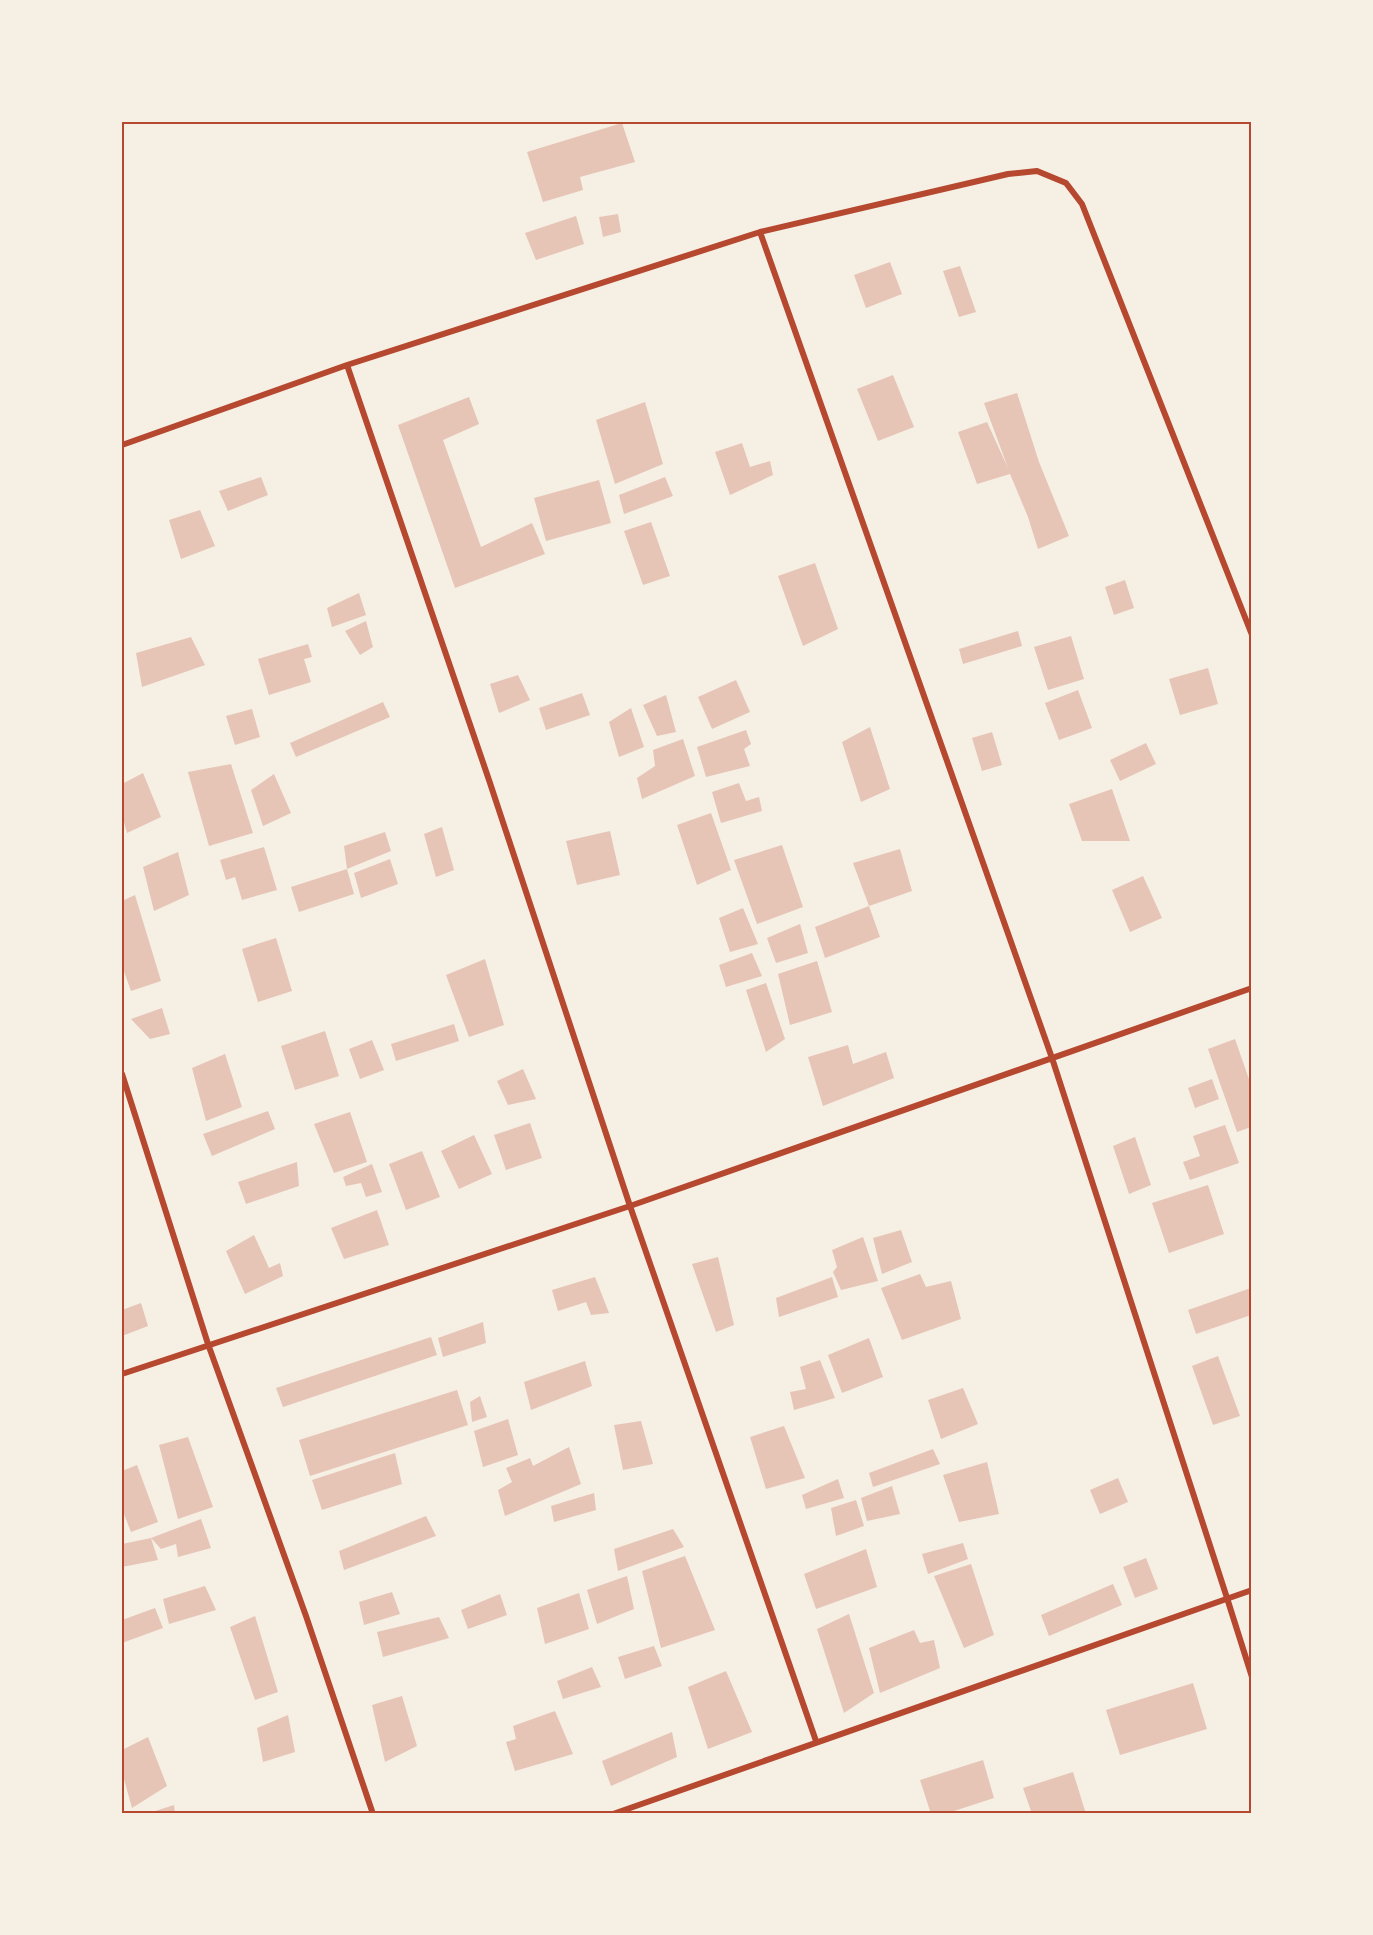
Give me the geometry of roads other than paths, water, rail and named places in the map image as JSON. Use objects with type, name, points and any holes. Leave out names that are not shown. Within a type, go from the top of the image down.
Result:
[{"type":"street","points":[[122,445],[346,365],[760,232],[1008,174],[1036,171],[1066,183],[1082,204],[1251,634]]},
{"type":"street","points":[[760,232],[1052,1058],[1251,1677]]},
{"type":"street","points":[[346,365],[489,780],[630,1206],[816,1741]]},
{"type":"street","points":[[122,1374],[630,1206],[1251,988]]},
{"type":"street","points":[[122,1074],[208,1344],[306,1616],[373,1814]]},
{"type":"street","points":[[613,1814],[1251,1590]]}]
